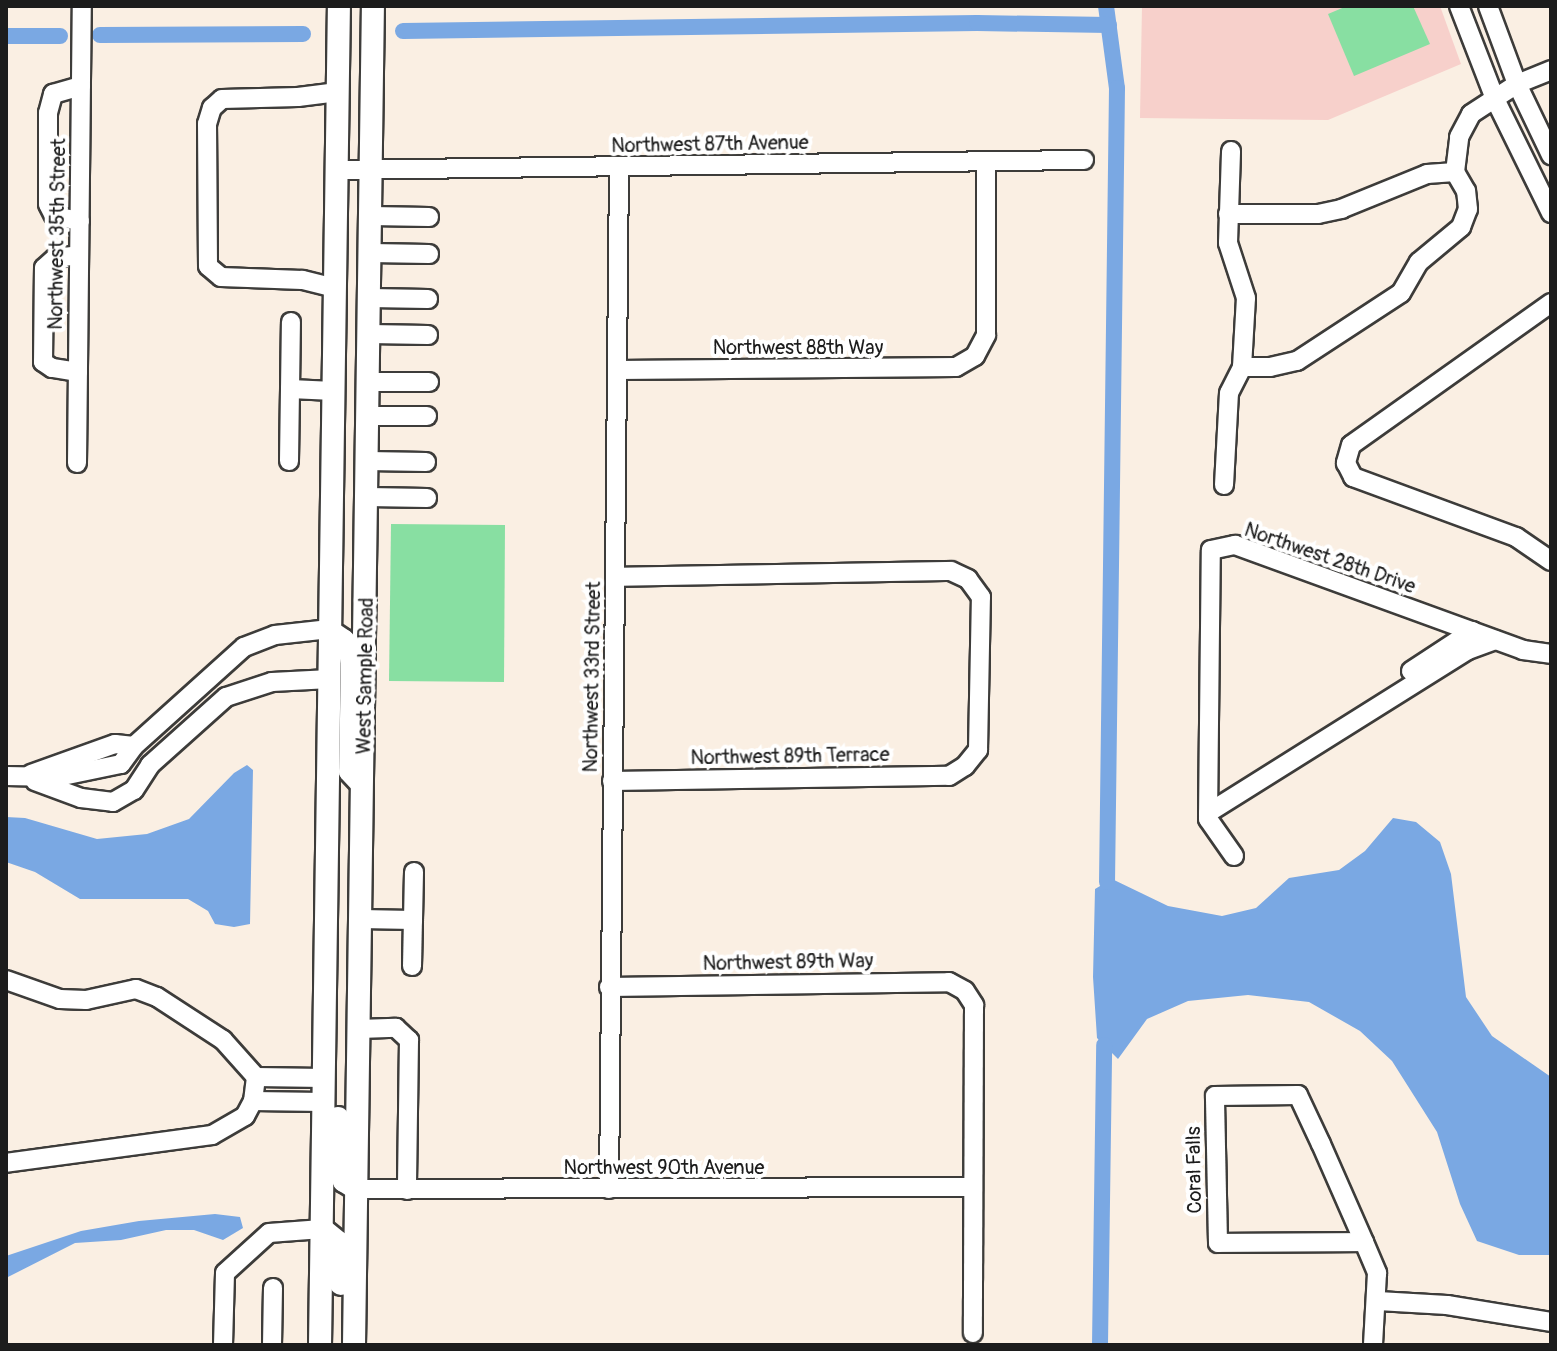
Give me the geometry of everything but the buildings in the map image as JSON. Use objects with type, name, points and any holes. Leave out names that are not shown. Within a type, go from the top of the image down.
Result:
[{"type":"main road","name":"West Sample Road","points":[[320,1345],[339,6]]},
{"type":"main road","name":"West Sample Road","points":[[354,1345],[373,6]]},
{"type":"main road","points":[[326,971],[339,1017],[338,1164],[344,1181],[357,1189]]},
{"type":"main road","points":[[322,1229],[338,1242],[340,1345]]},
{"type":"street","name":"Northwest 35th Street","points":[[77,463],[82,6]]},
{"type":"street","points":[[1459,6],[1495,99],[1551,213]]},
{"type":"street","points":[[1488,6],[1517,84],[1551,155]]},
{"type":"street","points":[[1242,367],[1270,367],[1297,361],[1401,293],[1419,262],[1461,227],[1468,209],[1466,191],[1455,172],[1459,137],[1471,114],[1517,84],[1551,70]]},
{"type":"street","points":[[80,221],[54,216],[48,204],[48,113],[53,94],[81,86]]},
{"type":"street","points":[[335,288],[302,280],[221,277],[208,266],[207,124],[212,108],[222,99],[298,97],[338,92]]},
{"type":"street","points":[[1224,485],[1229,393],[1242,367],[1246,298],[1228,243],[1231,151]]},
{"type":"street","name":"Northwest 87th Avenue","points":[[336,170],[1084,160]]},
{"type":"street","name":"Northwest 88th Way","points":[[618,370],[956,367],[975,356],[986,335],[986,163]]},
{"type":"street","name":"Northwest 33rd Street","points":[[609,1189],[619,167]]},
{"type":"street","points":[[1228,214],[1318,214],[1341,209],[1427,174],[1455,172]]},
{"type":"street","points":[[371,216],[429,217]]},
{"type":"street","points":[[371,253],[429,254]]},
{"type":"street","points":[[78,372],[52,368],[43,362],[44,268],[55,258],[79,255]]},
{"type":"street","points":[[370,298],[428,299]]},
{"type":"street","points":[[1551,303],[1351,445],[1346,463],[1353,477],[1516,537],[1551,561]]},
{"type":"street","points":[[289,461],[291,322]]},
{"type":"street","points":[[370,334],[428,335]]},
{"type":"street","points":[[369,382],[429,382]]},
{"type":"street","points":[[290,389],[334,391]]},
{"type":"street","points":[[369,416],[427,416]]},
{"type":"street","points":[[368,461],[426,462]]},
{"type":"street","points":[[368,497],[427,498]]},
{"type":"street","name":"Northwest 28th Drive","points":[[1208,808],[1211,550],[1235,545],[1523,650],[1551,654]]},
{"type":"street","name":"Northwest 89th Terrace","points":[[612,781],[949,776],[965,766],[978,750],[981,597],[968,579],[951,571],[616,577]]},
{"type":"street","points":[[134,746],[244,647],[275,635],[330,629],[345,639],[348,772],[363,788]]},
{"type":"street","points":[[1208,808],[1472,631]]},
{"type":"street","points":[[1208,808],[1468,650],[1495,640]]},
{"type":"street","points":[[15,777],[81,798],[113,802],[134,790],[150,765],[210,709],[241,689],[272,682],[330,679]]},
{"type":"street","points":[[15,777],[115,744],[134,746],[150,765]]},
{"type":"street","points":[[1208,808],[1234,856]]},
{"type":"street","points":[[412,966],[414,872]]},
{"type":"street","points":[[361,919],[413,920]]},
{"type":"street","points":[[6,980],[60,999],[86,1000],[136,989],[157,997],[223,1040],[256,1077],[324,1078]]},
{"type":"street","name":"Northwest 89th Way","points":[[609,987],[949,982],[965,991],[974,1005],[972,1187]]},
{"type":"street","points":[[359,1029],[396,1028],[409,1040],[407,1190]]},
{"type":"street","points":[[6,1163],[212,1135],[245,1116],[253,1101],[256,1077]]},
{"type":"street","name":"Coral Falls","points":[[1364,1242],[1218,1243],[1215,1096],[1298,1095],[1364,1242],[1377,1273],[1378,1301],[1373,1345]]},
{"type":"street","points":[[253,1101],[323,1102]]},
{"type":"street","points":[[972,1187],[973,1333]]},
{"type":"street","name":"Northwest 90th Avenue","points":[[357,1189],[972,1187]]},
{"type":"street","points":[[223,1345],[225,1273],[269,1233],[322,1229]]},
{"type":"street","points":[[272,1345],[273,1288]]},
{"type":"street","points":[[1378,1301],[1447,1305],[1551,1322]]},
{"type":"shaded area","points":[[1142,6],[1440,6],[1461,64],[1328,120],[1140,118]]},
{"type":"green space","points":[[1347,6],[1413,6],[1430,44],[1354,76],[1328,14]]},
{"type":"green space","points":[[391,524],[505,525],[504,682],[389,681]]},
{"type":"water","points":[[247,765],[253,770],[250,924],[234,927],[215,924],[208,911],[188,899],[80,899],[35,872],[6,862],[6,817],[25,818],[97,839],[147,834],[189,819],[234,773]]},
{"type":"water","points":[[1393,818],[1416,822],[1440,842],[1451,874],[1466,997],[1492,1036],[1551,1077],[1551,1255],[1519,1255],[1477,1241],[1460,1204],[1437,1132],[1392,1061],[1360,1031],[1309,1002],[1248,995],[1188,1001],[1147,1019],[1118,1059],[1097,1038],[1093,977],[1095,889],[1112,879],[1168,906],[1222,916],[1256,908],[1289,878],[1339,870],[1365,851]]},
{"type":"water","points":[[215,1214],[240,1217],[243,1228],[223,1240],[194,1230],[166,1230],[121,1240],[75,1243],[6,1278],[6,1256],[81,1231],[139,1221]]},
{"type":"waterway","points":[[1106,6],[1117,88],[1107,882]]},
{"type":"waterway","points":[[403,31],[977,23],[1109,25]]},
{"type":"waterway","points":[[100,35],[303,34]]},
{"type":"waterway","points":[[6,36],[60,36]]},
{"type":"waterway","points":[[1100,1345],[1104,1045]]}]
